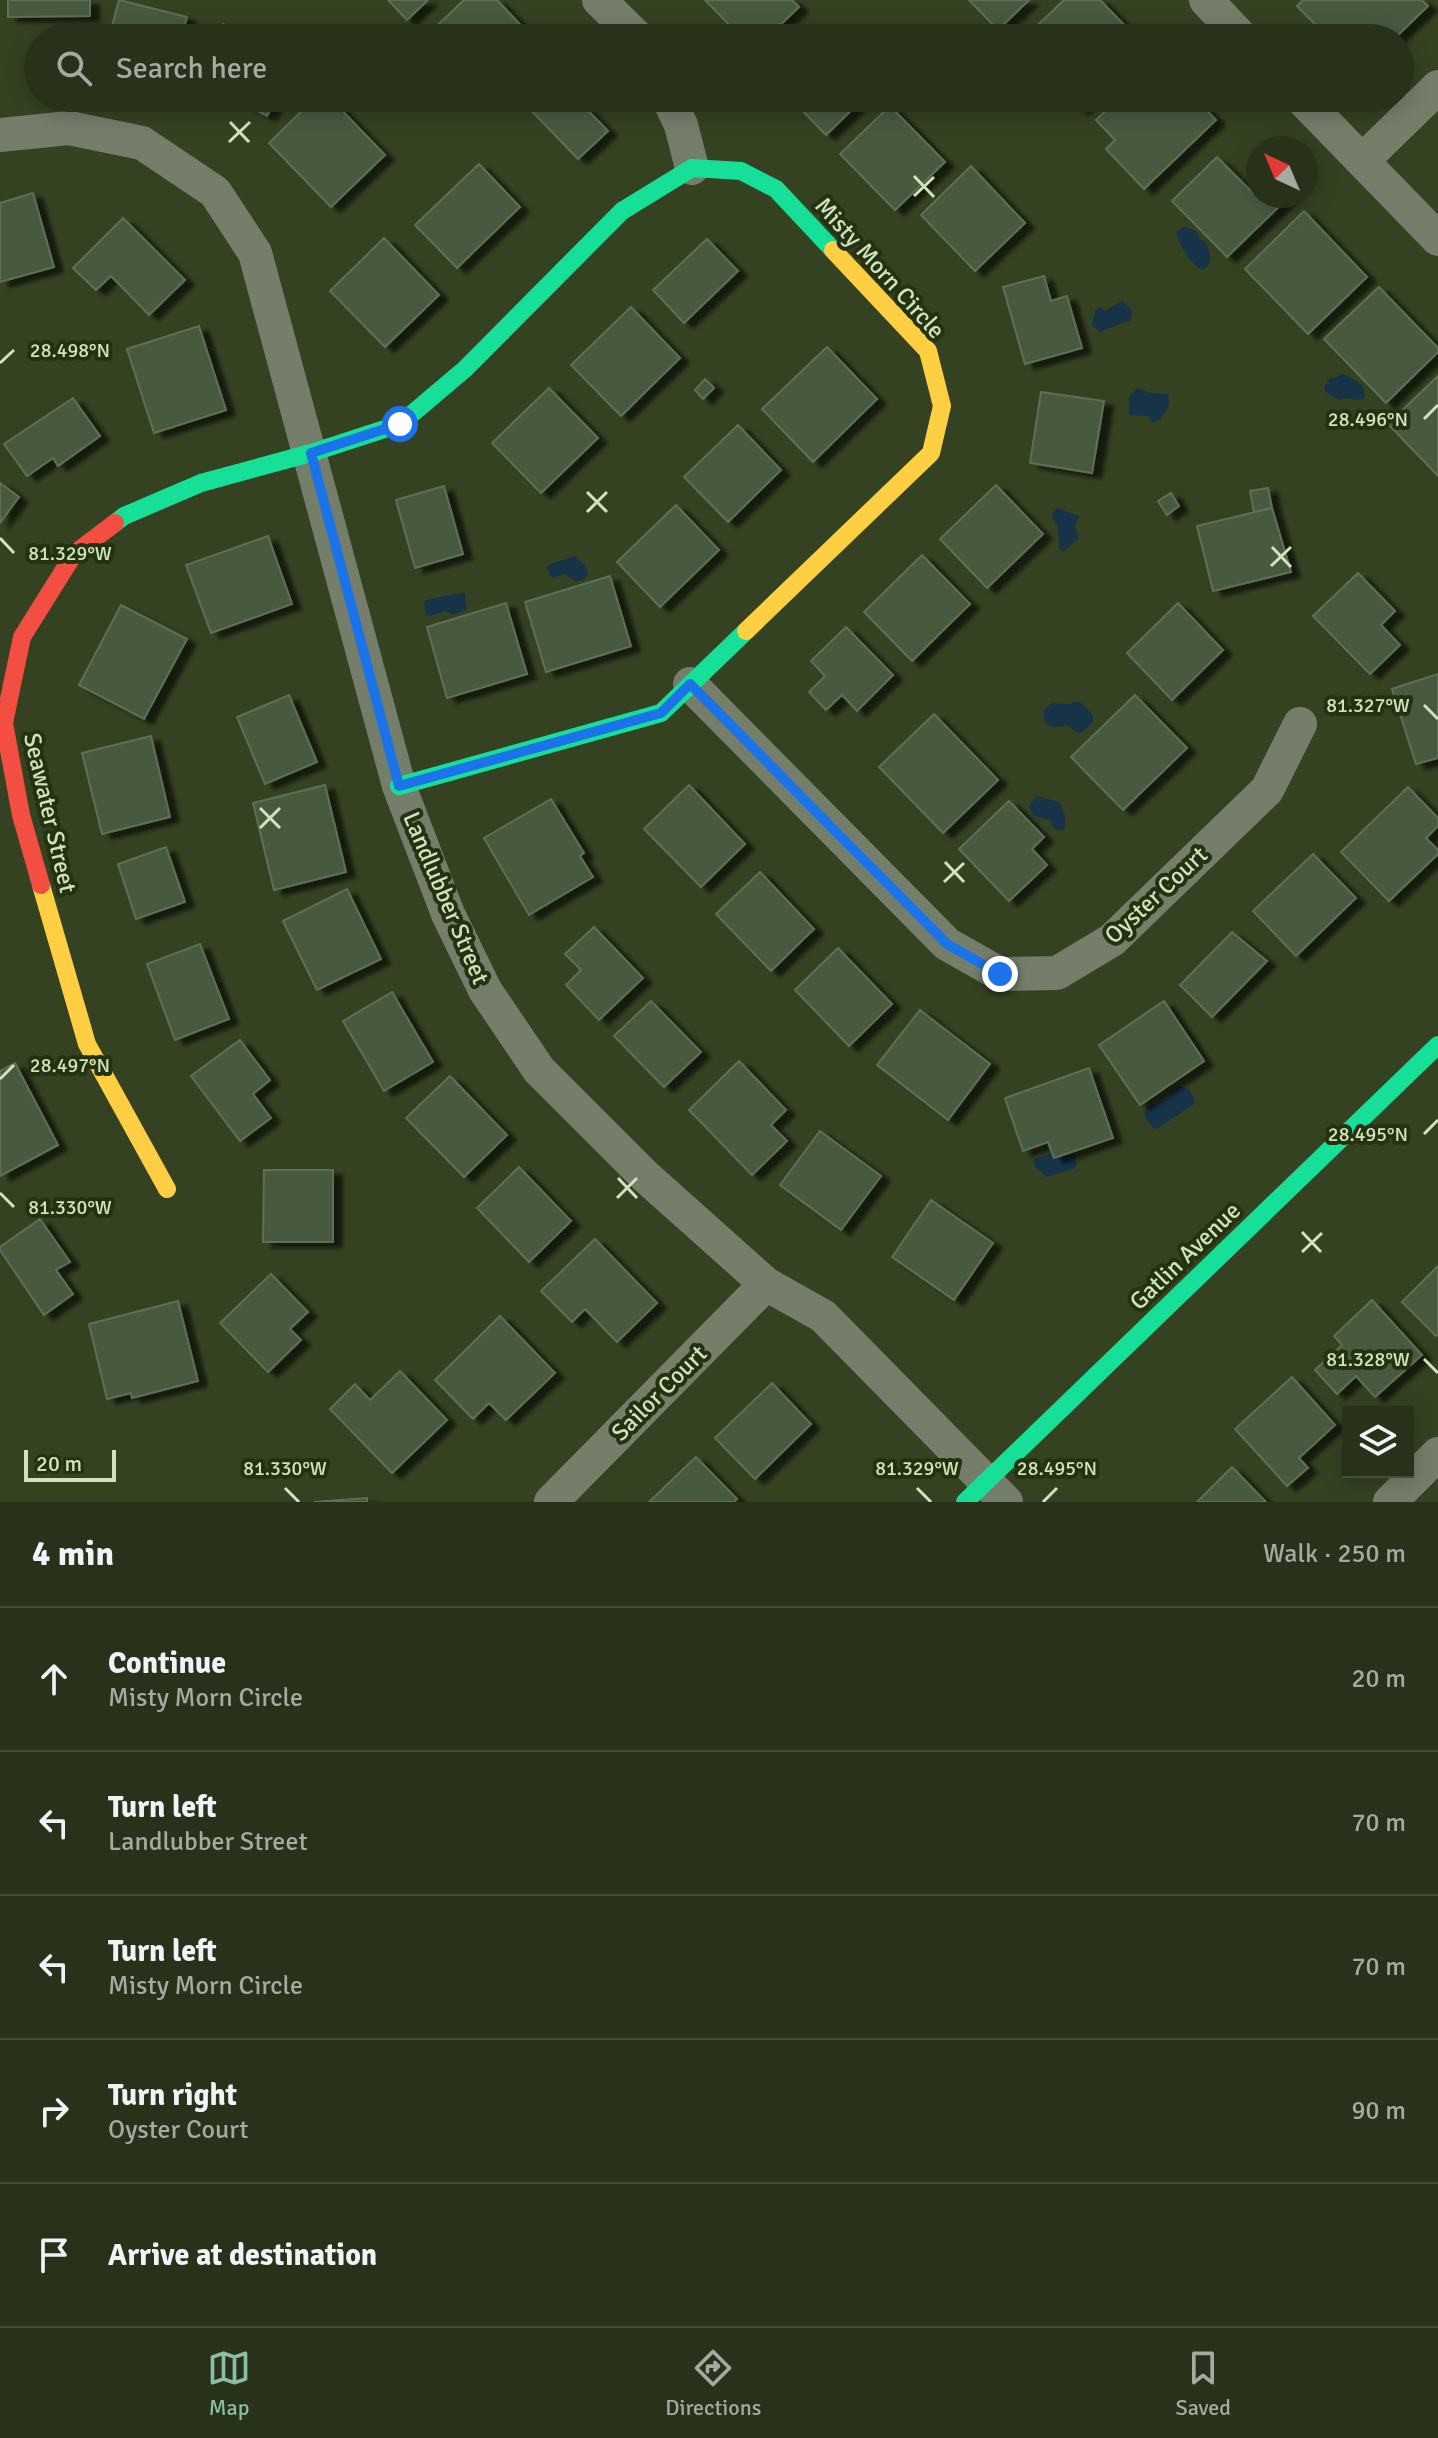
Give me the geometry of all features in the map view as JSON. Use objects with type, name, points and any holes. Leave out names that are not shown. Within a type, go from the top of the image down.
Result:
[{"type":"street","points":[[599,0],[624,24]]},
{"type":"street","points":[[1206,0],[1229,24]]},
{"type":"street","points":[[1414,110],[1438,87]]},
{"type":"street","points":[[311,453],[400,424],[465,369],[622,211],[692,168],[675,112]]},
{"type":"street","points":[[1315,112],[1438,239]]},
{"type":"street","points":[[1362,161],[1412,112]]},
{"type":"street","name":"Landlubber Street","points":[[0,135],[69,128],[142,143],[215,192],[255,253],[399,786],[448,914],[485,990],[539,1070],[645,1176],[766,1284],[823,1316],[985,1495]]},
{"type":"street","name":"Misty Morn Circle","points":[[399,786],[661,713],[931,453],[942,406],[928,351],[776,189],[741,171],[692,168]]},
{"type":"street","name":"Seawater Street","points":[[167,1189],[87,1044],[10,818],[4,723],[22,637],[74,554],[124,516],[175,494],[201,483],[311,453]]},
{"type":"street","name":"Oyster Court","points":[[690,684],[947,944],[1000,974],[1057,973],[1112,940],[1267,790],[1300,724]]},
{"type":"street","name":"Gatlin Avenue","points":[[985,1495],[1438,1045]]},
{"type":"street","name":"Sailor Court","points":[[551,1502],[766,1284]]},
{"type":"street","points":[[1390,1502],[1438,1454]]},
{"type":"water","points":[[1185,226],[1197,232],[1208,246],[1210,262],[1201,270],[1185,253],[1178,238],[1176,232]]},
{"type":"water","points":[[1123,301],[1132,310],[1131,320],[1099,332],[1092,324],[1095,310],[1101,307],[1104,311]]},
{"type":"water","points":[[1341,374],[1363,386],[1363,399],[1339,400],[1326,392],[1324,388],[1330,377],[1336,378]]},
{"type":"water","points":[[1137,388],[1167,394],[1169,404],[1161,419],[1153,422],[1148,416],[1129,415],[1129,397]]},
{"type":"water","points":[[1057,508],[1079,516],[1075,526],[1079,538],[1063,552],[1059,548],[1058,525],[1052,513]]},
{"type":"water","points":[[575,556],[586,566],[586,578],[576,582],[565,574],[552,578],[547,568],[550,564]]},
{"type":"water","points":[[465,594],[467,610],[452,615],[446,611],[430,616],[426,614],[425,600]]},
{"type":"water","points":[[1080,702],[1093,715],[1093,722],[1081,733],[1069,726],[1050,727],[1044,720],[1044,711],[1051,703]]},
{"type":"water","points":[[1036,796],[1059,802],[1065,821],[1062,831],[1055,829],[1049,820],[1034,816],[1029,807]]},
{"type":"water","points":[[1179,1086],[1189,1089],[1194,1104],[1157,1129],[1153,1128],[1144,1115],[1146,1108],[1169,1098]]},
{"type":"water","points":[[1052,1153],[1057,1158],[1064,1154],[1074,1155],[1077,1164],[1074,1169],[1046,1177],[1036,1168],[1034,1159]]},
{"type":"building","points":[[8,0],[90,0],[90,16],[8,17]]},
{"type":"building","points":[[119,0],[187,17],[185,24],[113,24]]},
{"type":"building","points":[[388,0],[428,0],[407,20]]},
{"type":"building","points":[[464,0],[497,0],[520,24],[439,24]]},
{"type":"building","points":[[705,0],[792,0],[799,7],[781,24],[728,24]]},
{"type":"building","points":[[969,0],[1029,0],[1004,24],[992,24]]},
{"type":"building","points":[[1064,0],[1100,0],[1123,24],[1039,24]]},
{"type":"building","points":[[1303,0],[1422,0],[1428,6],[1409,24],[1314,24],[1297,6]]},
{"type":"building","points":[[301,112],[344,112],[385,155],[331,207],[269,143]]},
{"type":"building","points":[[533,112],[590,112],[608,131],[578,159]]},
{"type":"building","points":[[804,112],[850,112],[826,135]]},
{"type":"building","points":[[884,112],[896,112],[945,162],[895,210],[840,154]]},
{"type":"building","points":[[1104,112],[1208,112],[1216,120],[1144,189],[1106,149],[1115,140],[1096,120]]},
{"type":"building","points":[[1217,157],[1246,186],[1246,208],[1278,208],[1227,257],[1172,201]]},
{"type":"building","points":[[479,164],[520,207],[457,268],[415,225]]},
{"type":"building","points":[[971,166],[1025,223],[975,271],[921,215]]},
{"type":"building","points":[[33,193],[54,267],[0,282],[0,203]]},
{"type":"building","points":[[1304,211],[1367,277],[1308,334],[1245,269]]},
{"type":"building","points":[[123,218],[185,280],[149,315],[111,276],[96,290],[73,268]]},
{"type":"building","points":[[384,238],[439,295],[385,347],[330,291]]},
{"type":"building","points":[[707,239],[738,271],[684,323],[653,290]]},
{"type":"building","points":[[1044,276],[1051,301],[1067,296],[1082,348],[1025,364],[1003,287]]},
{"type":"building","points":[[1379,287],[1438,348],[1438,352],[1386,403],[1324,339]]},
{"type":"building","points":[[631,307],[680,358],[621,416],[571,365]]},
{"type":"building","points":[[199,326],[226,410],[154,433],[127,349]]},
{"type":"building","points":[[827,347],[877,399],[813,462],[762,409]]},
{"type":"building","points":[[1438,376],[1438,476],[1388,424]]},
{"type":"building","points":[[705,379],[714,388],[703,399],[695,390]]},
{"type":"building","points":[[549,388],[598,438],[541,493],[492,443]]},
{"type":"building","points":[[1041,392],[1104,401],[1092,473],[1030,463]]},
{"type":"building","points":[[73,398],[100,436],[58,466],[53,458],[27,476],[4,444]]},
{"type":"building","points":[[738,425],[781,470],[728,522],[684,477]]},
{"type":"building","points":[[0,483],[19,497],[0,523]]},
{"type":"building","points":[[996,485],[1043,534],[987,588],[940,539]]},
{"type":"building","points":[[444,486],[463,554],[415,568],[396,500]]},
{"type":"building","points":[[1268,488],[1272,508],[1254,512],[1250,491]]},
{"type":"building","points":[[1171,493],[1179,506],[1167,515],[1158,501]]},
{"type":"building","points":[[676,505],[719,550],[660,607],[617,562]]},
{"type":"building","points":[[1272,508],[1291,572],[1213,591],[1197,526]]},
{"type":"building","points":[[268,536],[292,604],[211,633],[186,565]]},
{"type":"building","points":[[922,555],[970,604],[912,661],[864,612]]},
{"type":"building","points":[[1358,573],[1395,611],[1381,625],[1400,645],[1370,674],[1313,616]]},
{"type":"building","points":[[610,576],[631,646],[546,672],[525,602]]},
{"type":"building","points":[[506,603],[527,674],[447,698],[427,627]]},
{"type":"building","points":[[1178,603],[1223,650],[1172,700],[1127,653]]},
{"type":"building","points":[[121,605],[187,639],[144,719],[79,685]]},
{"type":"building","points":[[846,627],[893,675],[857,711],[842,695],[826,710],[809,692],[825,676],[811,661]]},
{"type":"building","points":[[1438,674],[1438,758],[1416,764],[1392,689]]},
{"type":"building","points":[[289,695],[317,762],[265,784],[237,717]]},
{"type":"building","points":[[1135,695],[1187,748],[1123,810],[1071,757]]},
{"type":"building","points":[[934,714],[998,780],[943,833],[879,767]]},
{"type":"building","points":[[151,736],[170,817],[102,834],[82,753]]},
{"type":"building","points":[[325,785],[346,872],[274,890],[253,803]]},
{"type":"building","points":[[689,785],[745,844],[701,887],[644,829]]},
{"type":"building","points":[[1408,787],[1438,818],[1438,826],[1426,838],[1438,854],[1389,901],[1341,852]]},
{"type":"building","points":[[551,799],[584,853],[580,856],[593,877],[529,915],[484,838]]},
{"type":"building","points":[[1009,801],[1044,837],[1032,849],[1047,865],[1009,901],[959,849]]},
{"type":"building","points":[[166,847],[185,902],[136,919],[118,864]]},
{"type":"building","points":[[1313,854],[1356,898],[1296,956],[1253,911]]},
{"type":"building","points":[[760,872],[814,929],[771,971],[716,914]]},
{"type":"building","points":[[347,889],[381,959],[317,990],[283,921]]},
{"type":"building","points":[[594,927],[643,978],[599,1020],[566,985],[581,970],[565,954]]},
{"type":"building","points":[[1232,932],[1267,961],[1212,1017],[1180,985]]},
{"type":"building","points":[[200,944],[229,1019],[175,1040],[147,964]]},
{"type":"building","points":[[838,948],[892,1004],[849,1046],[795,990]]},
{"type":"building","points":[[392,992],[433,1062],[384,1091],[343,1021]]},
{"type":"building","points":[[651,1001],[701,1052],[664,1087],[614,1036]]},
{"type":"building","points":[[1164,1001],[1204,1061],[1140,1105],[1099,1045]]},
{"type":"building","points":[[920,1010],[990,1064],[948,1120],[877,1065]]},
{"type":"building","points":[[240,1040],[270,1080],[253,1094],[271,1118],[240,1141],[191,1076]]},
{"type":"building","points":[[739,1061],[786,1110],[771,1125],[787,1141],[752,1175],[689,1110]]},
{"type":"building","points":[[15,1063],[58,1145],[0,1176],[0,1071]]},
{"type":"building","points":[[1089,1068],[1113,1138],[1054,1158],[1048,1142],[1023,1151],[1005,1098]]},
{"type":"building","points":[[450,1076],[507,1135],[464,1177],[406,1118]]},
{"type":"building","points":[[820,1131],[881,1176],[841,1230],[780,1185]]},
{"type":"building","points":[[519,1167],[571,1221],[529,1262],[477,1208]]},
{"type":"building","points":[[264,1170],[333,1170],[333,1242],[263,1242]]},
{"type":"building","points":[[931,1200],[993,1243],[954,1300],[892,1257]]},
{"type":"building","points":[[40,1219],[70,1262],[56,1270],[73,1294],[44,1315],[0,1250]]},
{"type":"building","points":[[595,1239],[657,1303],[617,1342],[585,1309],[572,1322],[541,1291]]},
{"type":"building","points":[[1438,1266],[1438,1334],[1436,1336],[1402,1302]]},
{"type":"building","points":[[271,1274],[308,1312],[290,1329],[301,1340],[268,1372],[220,1323]]},
{"type":"building","points":[[1372,1300],[1422,1355],[1375,1397],[1356,1376],[1337,1394],[1315,1370],[1342,1345],[1334,1336]]},
{"type":"building","points":[[178,1301],[198,1381],[132,1398],[131,1393],[107,1399],[89,1324]]},
{"type":"building","points":[[500,1316],[555,1373],[506,1420],[489,1403],[473,1419],[435,1380]]},
{"type":"building","points":[[400,1371],[447,1420],[392,1473],[330,1409],[355,1384],[370,1400]]},
{"type":"building","points":[[1292,1377],[1335,1425],[1299,1458],[1308,1468],[1287,1486],[1235,1429]]},
{"type":"building","points":[[772,1383],[811,1424],[755,1479],[715,1438]]},
{"type":"building","points":[[696,1457],[737,1499],[734,1502],[649,1502]]},
{"type":"building","points":[[1232,1467],[1266,1502],[1197,1502]]},
{"type":"building","points":[[367,1498],[367,1502],[314,1502]]},
{"type":"traffic: fast","points":[[115,523],[124,516],[201,483],[311,453],[400,424],[465,369],[622,211],[692,168],[741,171],[776,189],[833,250]]},
{"type":"traffic: fast","points":[[399,786],[661,713],[746,631]]},
{"type":"traffic: fast","points":[[965,1502],[1438,1045]]},
{"type":"traffic: slow","points":[[746,631],[931,453],[942,406],[928,351],[833,250]]},
{"type":"traffic: slow","points":[[41,885],[87,1044],[167,1189]]},
{"type":"traffic: jam","points":[[41,885],[21,815],[4,723],[22,637],[74,554],[115,523]]},
{"type":"route","points":[[400,424],[311,453],[399,786],[661,713],[690,684],[947,944],[1000,974]]}]
